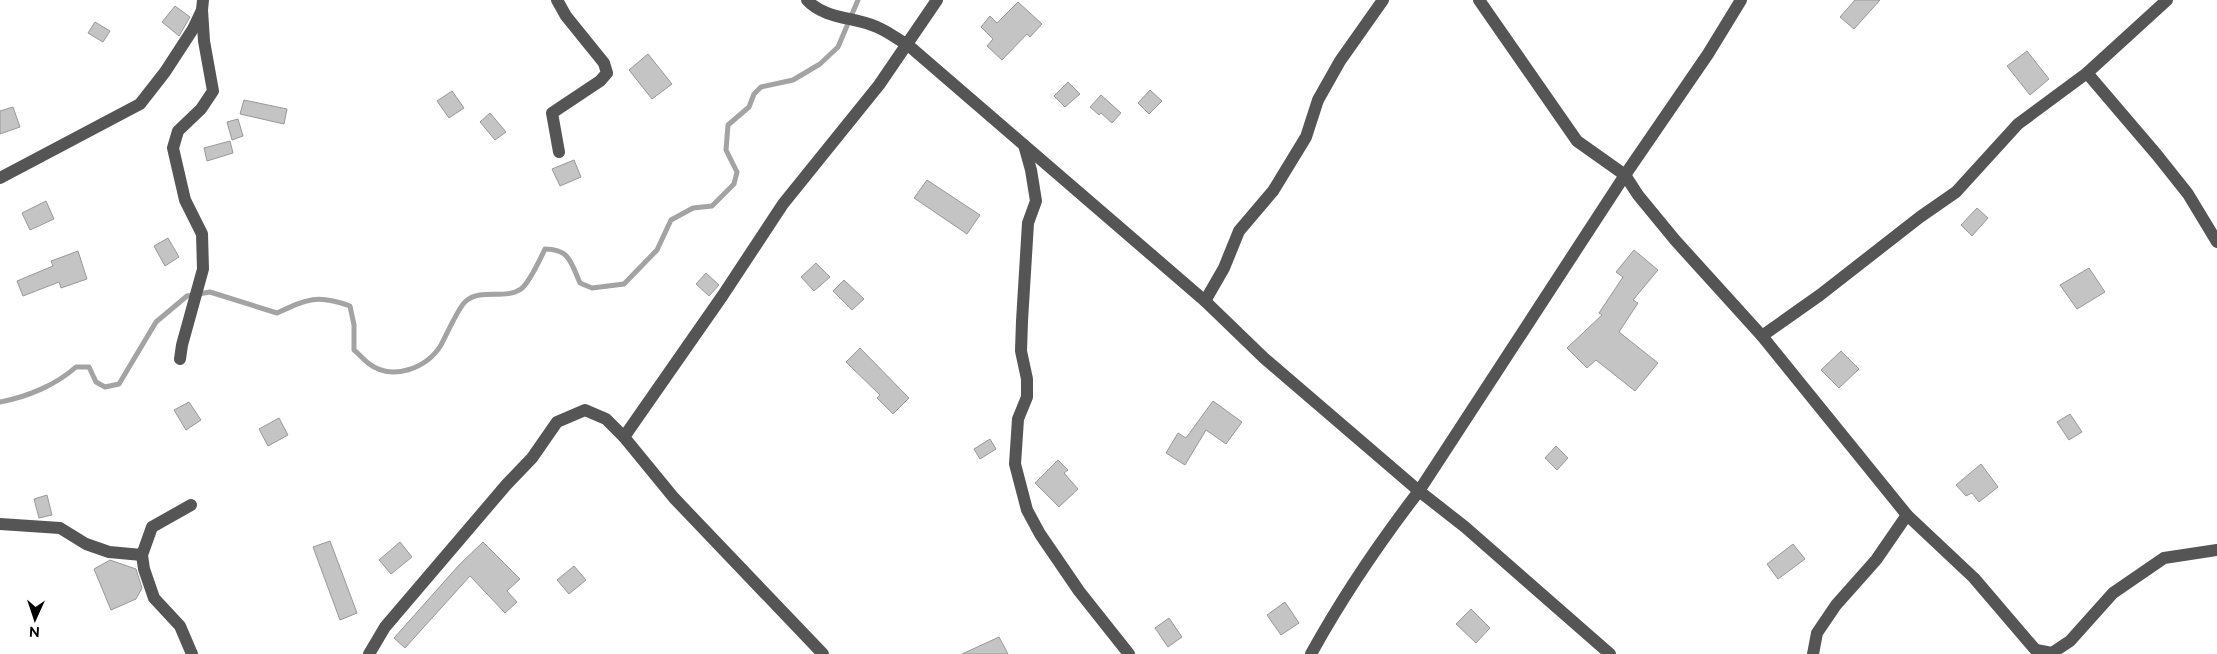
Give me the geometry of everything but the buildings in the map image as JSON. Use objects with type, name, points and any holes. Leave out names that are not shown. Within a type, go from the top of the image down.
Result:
[{"type":"street","points":[[557,0],[566,16],[604,63],[607,73],[600,81],[552,113],[559,152]]},
{"type":"street","points":[[807,0],[814,7],[850,20],[876,26],[908,45],[1205,301],[1264,358],[1419,491],[1466,527],[1610,654]]},
{"type":"street","points":[[624,437],[723,296],[783,204],[827,152],[908,45],[937,0]]},
{"type":"street","points":[[1205,301],[1224,268],[1239,231],[1273,191],[1306,137],[1318,100],[1340,61],[1383,0]]},
{"type":"street","points":[[1479,0],[1577,142],[1625,175],[1638,195],[1675,240],[1762,336],[1907,515],[1974,578],[2037,652],[2052,653],[2070,641],[2113,593],[2164,558],[2217,550]]},
{"type":"street","points":[[1311,654],[1337,607],[1382,540],[1419,491],[1625,175],[1708,54],[1741,0]]},
{"type":"street","points":[[1762,336],[1820,295],[1920,217],[1956,192],[2018,124],[2087,73],[2167,0]]},
{"type":"street","points":[[0,178],[140,104],[165,72],[203,5]]},
{"type":"street","points":[[180,359],[203,269],[202,234],[185,200],[173,148],[178,131],[201,109],[213,91],[204,41],[203,5]]},
{"type":"street","points":[[2087,73],[2188,194],[2217,242]]},
{"type":"street","points":[[1024,145],[1031,170],[1036,201],[1028,223],[1022,321],[1022,351],[1027,379],[1027,397],[1018,419],[1015,464],[1027,510],[1040,534],[1079,591],[1129,654]]},
{"type":"street","points":[[369,654],[385,627],[507,484],[532,458],[557,422],[585,410],[606,419],[624,437],[674,498],[823,654]]},
{"type":"street","points":[[191,505],[152,527],[142,555],[144,569],[154,598],[180,626],[192,654]]},
{"type":"street","points":[[1813,654],[1817,633],[1836,605],[1876,560],[1907,515]]},
{"type":"street","points":[[0,524],[60,528],[86,544],[109,552],[142,555]]},
{"type":"waterway","points":[[0,402],[41,389],[76,367],[89,367],[96,382],[105,387],[119,384],[156,322],[187,296],[210,292],[277,313],[305,301],[320,299],[339,302],[350,306],[354,325],[354,350],[377,369],[398,372],[418,366],[435,353],[466,301],[479,295],[508,294],[521,289],[531,276],[545,249],[565,254],[572,263],[580,283],[592,288],[624,284],[657,250],[671,220],[693,208],[712,206],[734,184],[737,172],[726,150],[728,125],[749,107],[754,94],[761,87],[793,80],[820,64],[838,47],[858,0]]}]
